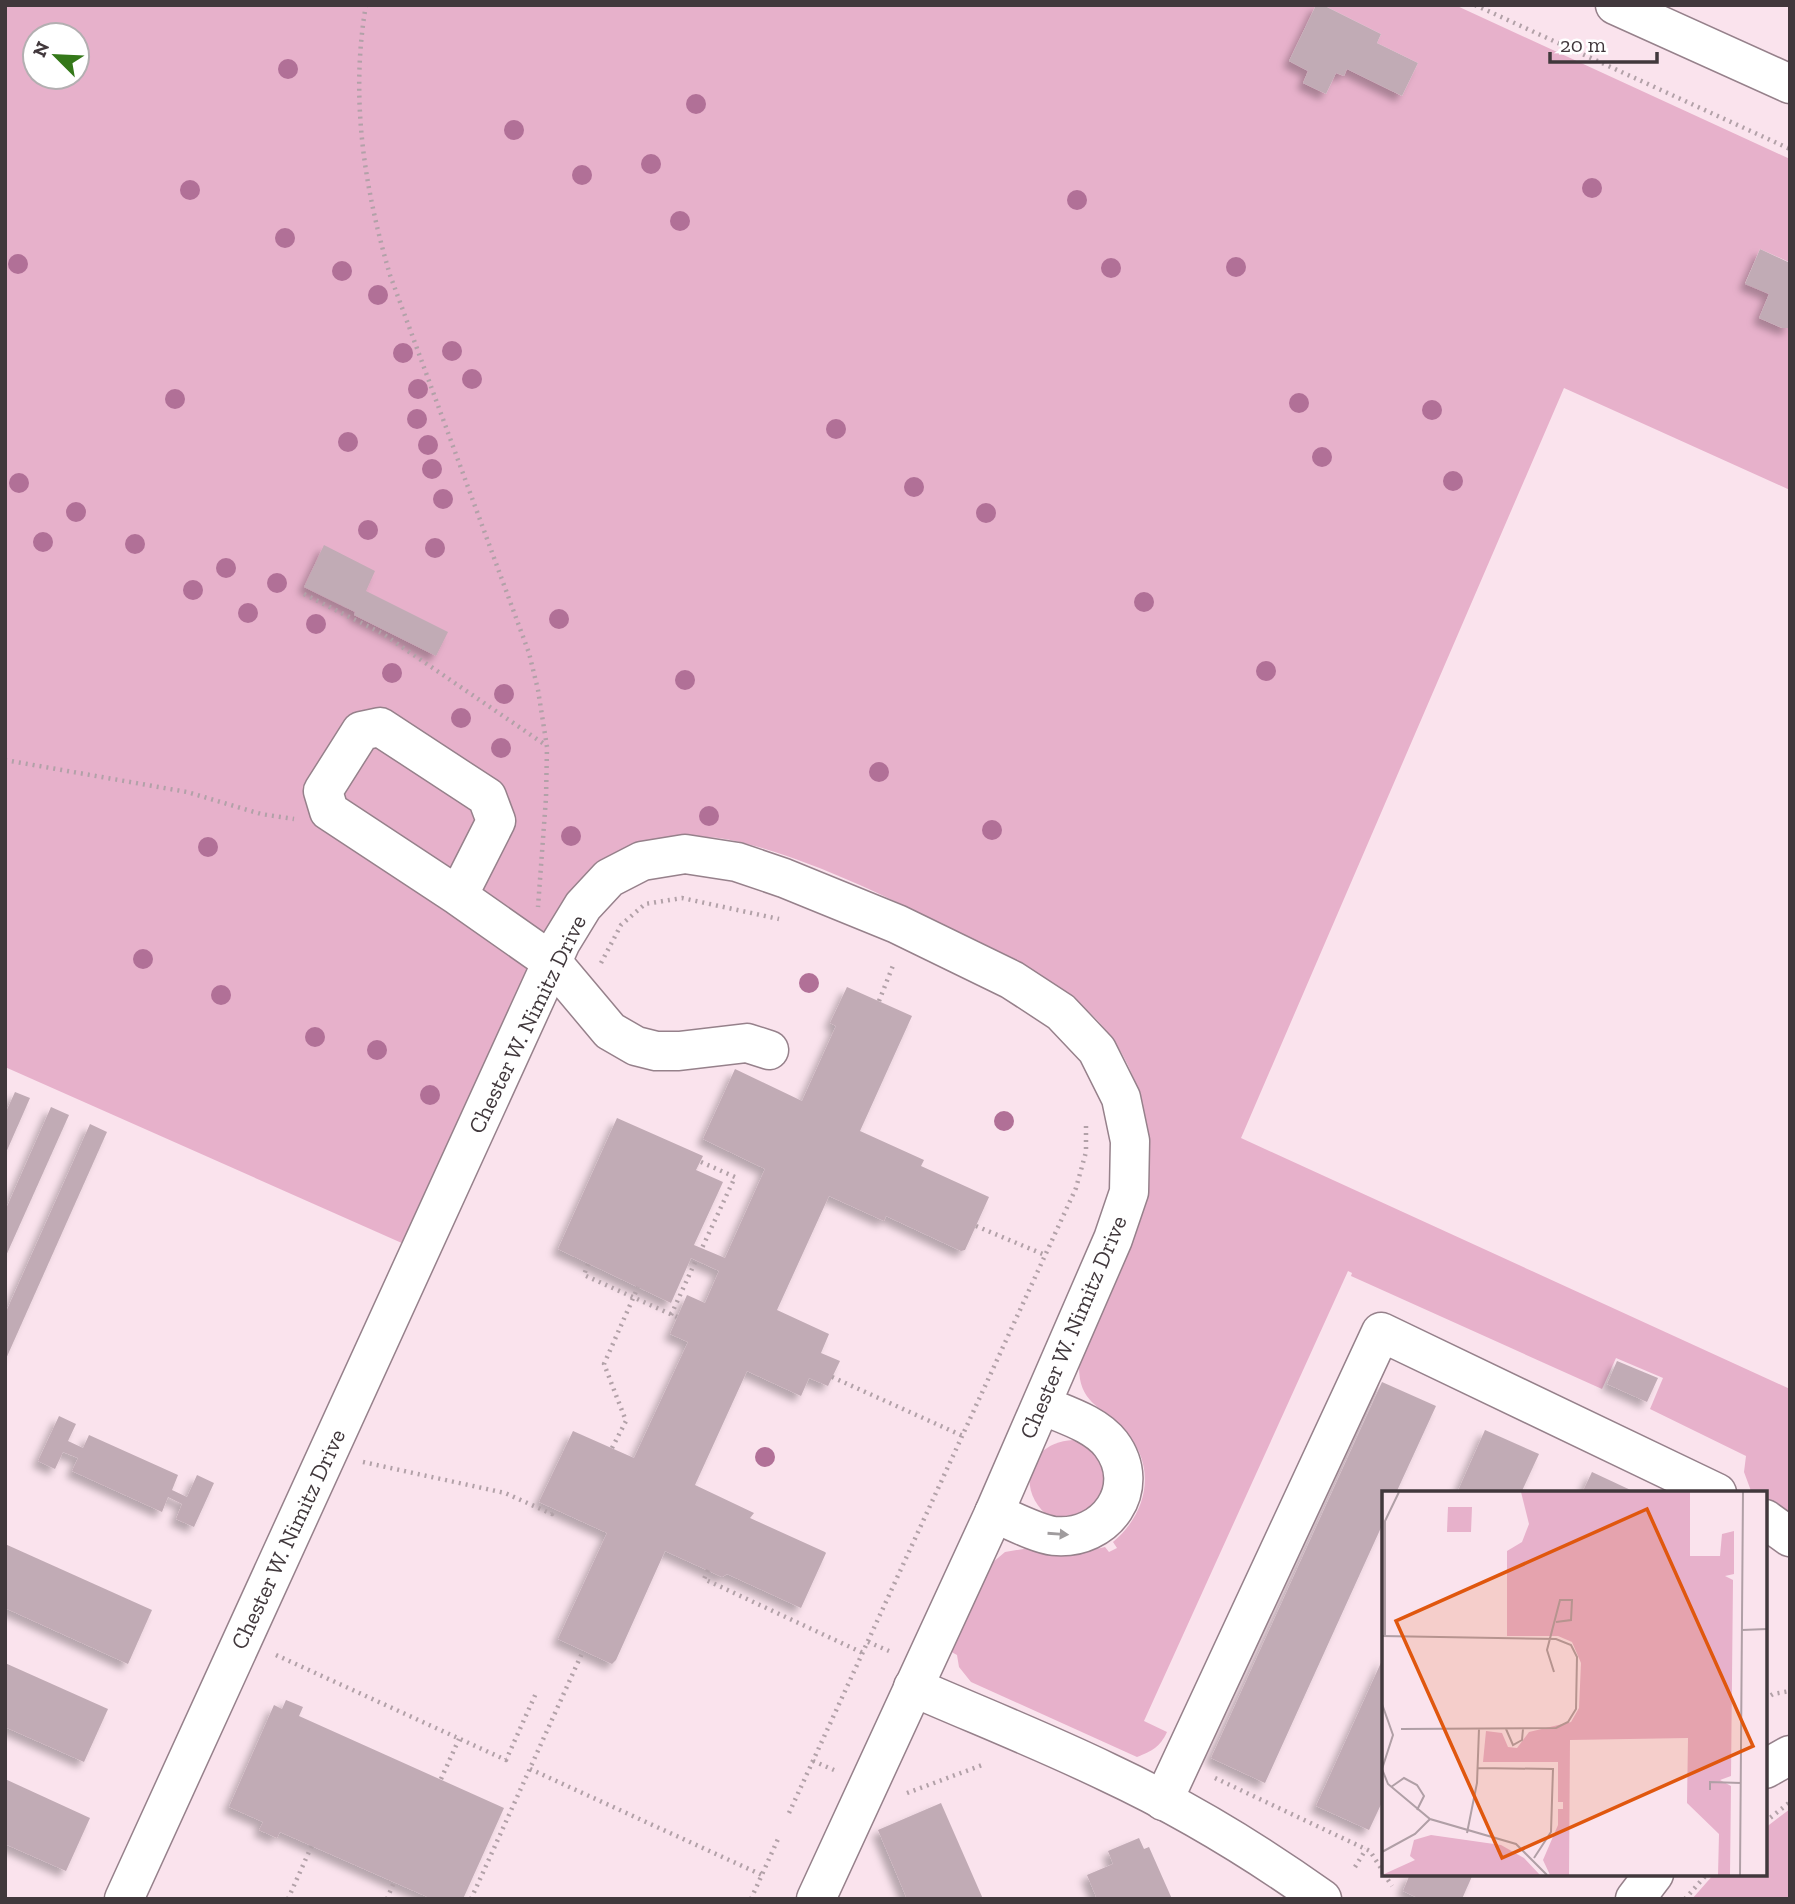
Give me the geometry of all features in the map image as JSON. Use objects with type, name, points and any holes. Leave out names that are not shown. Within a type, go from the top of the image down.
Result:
[{"type":"street","points":[[1615,5],[1790,84]]},
{"type":"street","points":[[458,896],[496,821],[487,797],[380,727],[361,731],[323,791],[329,811],[458,896],[557,952],[610,1031],[636,1045],[656,1051],[747,1043],[769,1051]]},
{"type":"street","name":"Chester W. Nimitz Drive","points":[[124,1899],[557,952],[583,906],[610,878],[642,861],[685,854],[737,862],[784,878],[898,924],[1012,980],[1061,1012],[1097,1050],[1121,1098],[1130,1140],[1129,1192],[1113,1239],[994,1513],[816,1899]]},
{"type":"street","points":[[1163,1801],[1381,1332],[1713,1491]]},
{"type":"street","points":[[994,1513],[1052,1536],[1078,1535],[1097,1528],[1112,1513],[1123,1487],[1121,1461],[1111,1443],[1098,1431],[1042,1405]]},
{"type":"street","points":[[1767,1520],[1790,1537]]},
{"type":"street","points":[[913,1687],[1107,1772],[1163,1801],[1254,1854],[1322,1899]]},
{"type":"street","points":[[1767,1768],[1790,1755]]},
{"type":"street","points":[[1635,1899],[1652,1876]]},
{"type":"path","points":[[366,5],[360,38],[358,89],[364,161],[372,212],[390,275],[529,653],[547,747],[537,920],[557,952]]},
{"type":"path","points":[[1475,5],[1790,149]]},
{"type":"path","points":[[304,594],[383,634],[547,747]]},
{"type":"path","points":[[5,760],[187,792],[290,820],[329,811]]},
{"type":"path","points":[[598,969],[621,925],[645,904],[682,898],[782,920]]},
{"type":"path","points":[[879,1001],[896,959],[886,955]]},
{"type":"path","points":[[789,1813],[1076,1188],[1086,1152],[1086,1121]]},
{"type":"path","points":[[701,1162],[735,1177],[702,1248]]},
{"type":"path","points":[[976,1226],[1045,1255]]},
{"type":"path","points":[[588,1264],[584,1275],[674,1316],[696,1260]]},
{"type":"path","points":[[612,1448],[626,1421],[604,1364],[638,1287]]},
{"type":"path","points":[[832,1377],[963,1436]]},
{"type":"path","points":[[362,1462],[505,1493],[552,1514],[554,1509]]},
{"type":"path","points":[[708,1570],[704,1579],[863,1653]]},
{"type":"path","points":[[471,1899],[583,1651]]},
{"type":"path","points":[[274,1654],[506,1760],[537,1691]]},
{"type":"path","points":[[1767,1698],[1773,1693],[1790,1691]]},
{"type":"path","points":[[441,1779],[459,1738]]},
{"type":"path","points":[[530,1769],[762,1875]]},
{"type":"path","points":[[1208,1774],[1370,1851],[1382,1871]]},
{"type":"path","points":[[1767,1820],[1790,1802]]},
{"type":"path","points":[[751,1899],[778,1839]]},
{"type":"path","points":[[288,1899],[312,1845]]},
{"type":"path","points":[[1355,1867],[1366,1849]]},
{"type":"path","points":[[1385,1876],[1392,1886]]},
{"type":"path","points":[[1685,1899],[1705,1876]]},
{"type":"path","points":[[387,1899],[394,1882]]},
{"type":"shaded area","points":[[5,5],[1316,5],[1289,61],[1308,71],[1303,83],[1326,94],[1336,73],[1344,76],[1347,69],[1402,96],[1418,63],[1377,43],[1381,34],[1323,5],[1455,5],[1790,159],[1790,260],[1789,262],[1760,249],[1745,283],[1769,294],[1759,318],[1782,328],[1790,328],[1790,490],[1564,388],[1241,1138],[1790,1389],[1790,1516],[1767,1501],[1767,1491],[1751,1491],[1744,1472],[1746,1456],[1650,1409],[1663,1378],[1616,1358],[1602,1389],[1351,1276],[1352,1273],[1348,1271],[1144,1721],[1167,1732],[1158,1745],[1137,1757],[971,1682],[959,1667],[957,1655],[948,1650],[992,1563],[1005,1552],[1035,1547],[1079,1553],[1105,1547],[1109,1552],[1117,1548],[1113,1542],[1135,1516],[1141,1502],[1144,1472],[1141,1456],[1122,1428],[1086,1395],[1082,1387],[1079,1364],[1121,1272],[1141,1209],[1147,1176],[1148,1143],[1143,1108],[1124,1057],[1109,1033],[1075,999],[1024,965],[847,879],[794,858],[740,842],[700,837],[661,839],[576,889],[567,896],[549,924],[404,1244],[5,1067]]},
{"type":"shaded area","points":[[1073,1440],[1092,1446],[1110,1471],[1091,1517],[1051,1518],[1039,1507],[1032,1495],[1031,1470],[1045,1449]]},
{"type":"shaded area","points":[[1790,1809],[1790,1899],[1692,1899],[1712,1876],[1767,1876],[1767,1826]]},
{"type":"building","points":[[1316,5],[1323,5],[1381,34],[1377,43],[1418,63],[1402,96],[1347,69],[1344,76],[1336,73],[1326,94],[1303,83],[1308,71],[1289,61]]},
{"type":"building","points":[[1760,249],[1790,263],[1790,328],[1782,328],[1759,318],[1769,294],[1745,284]]},
{"type":"building","points":[[324,545],[375,571],[366,591],[448,632],[436,656],[304,587]]},
{"type":"building","points":[[847,987],[912,1016],[860,1131],[924,1160],[921,1166],[989,1197],[965,1250],[961,1251],[886,1216],[884,1221],[829,1196],[777,1310],[829,1334],[821,1353],[840,1361],[828,1386],[809,1378],[801,1396],[747,1371],[695,1485],[754,1513],[750,1518],[826,1553],[801,1608],[727,1574],[722,1577],[665,1551],[612,1664],[558,1639],[607,1533],[539,1502],[573,1431],[634,1458],[688,1342],[670,1334],[687,1295],[705,1303],[719,1271],[691,1258],[671,1303],[558,1249],[617,1118],[703,1156],[696,1170],[723,1182],[694,1245],[725,1258],[765,1169],[703,1139],[735,1069],[802,1101],[836,1026],[830,1023]]},
{"type":"building","points":[[15,1092],[30,1098],[5,1155],[5,1114]]},
{"type":"building","points":[[51,1107],[69,1115],[5,1258],[5,1211]]},
{"type":"building","points":[[90,1124],[107,1132],[5,1361],[5,1314]]},
{"type":"building","points":[[1617,1361],[1658,1378],[1647,1402],[1607,1384]]},
{"type":"building","points":[[1382,1382],[1436,1406],[1397,1491],[1382,1491],[1382,1525],[1265,1783],[1211,1758]]},
{"type":"building","points":[[59,1416],[76,1424],[68,1441],[83,1448],[89,1435],[178,1475],[172,1490],[187,1497],[197,1475],[214,1483],[194,1527],[176,1519],[182,1504],[168,1497],[162,1512],[72,1471],[78,1458],[63,1452],[55,1469],[38,1461]]},
{"type":"building","points":[[1485,1430],[1539,1454],[1522,1491],[1458,1491]]},
{"type":"building","points":[[1592,1472],[1633,1491],[1583,1491]]},
{"type":"building","points":[[5,1544],[152,1610],[128,1664],[5,1608]]},
{"type":"building","points":[[1382,1660],[1382,1802],[1369,1830],[1316,1806]]},
{"type":"building","points":[[5,1663],[108,1709],[84,1762],[5,1727]]},
{"type":"building","points":[[286,1700],[303,1707],[299,1716],[504,1808],[463,1899],[432,1899],[280,1832],[277,1838],[259,1830],[263,1822],[229,1807],[274,1705],[282,1709]]},
{"type":"building","points":[[5,1779],[90,1818],[66,1871],[5,1844]]},
{"type":"building","points":[[941,1803],[983,1899],[907,1899],[878,1830]]},
{"type":"building","points":[[1139,1838],[1144,1849],[1149,1847],[1172,1899],[1097,1899],[1087,1875],[1113,1864],[1108,1851]]},
{"type":"building","points":[[1409,1876],[1472,1876],[1462,1899],[1420,1899],[1403,1891]]}]
